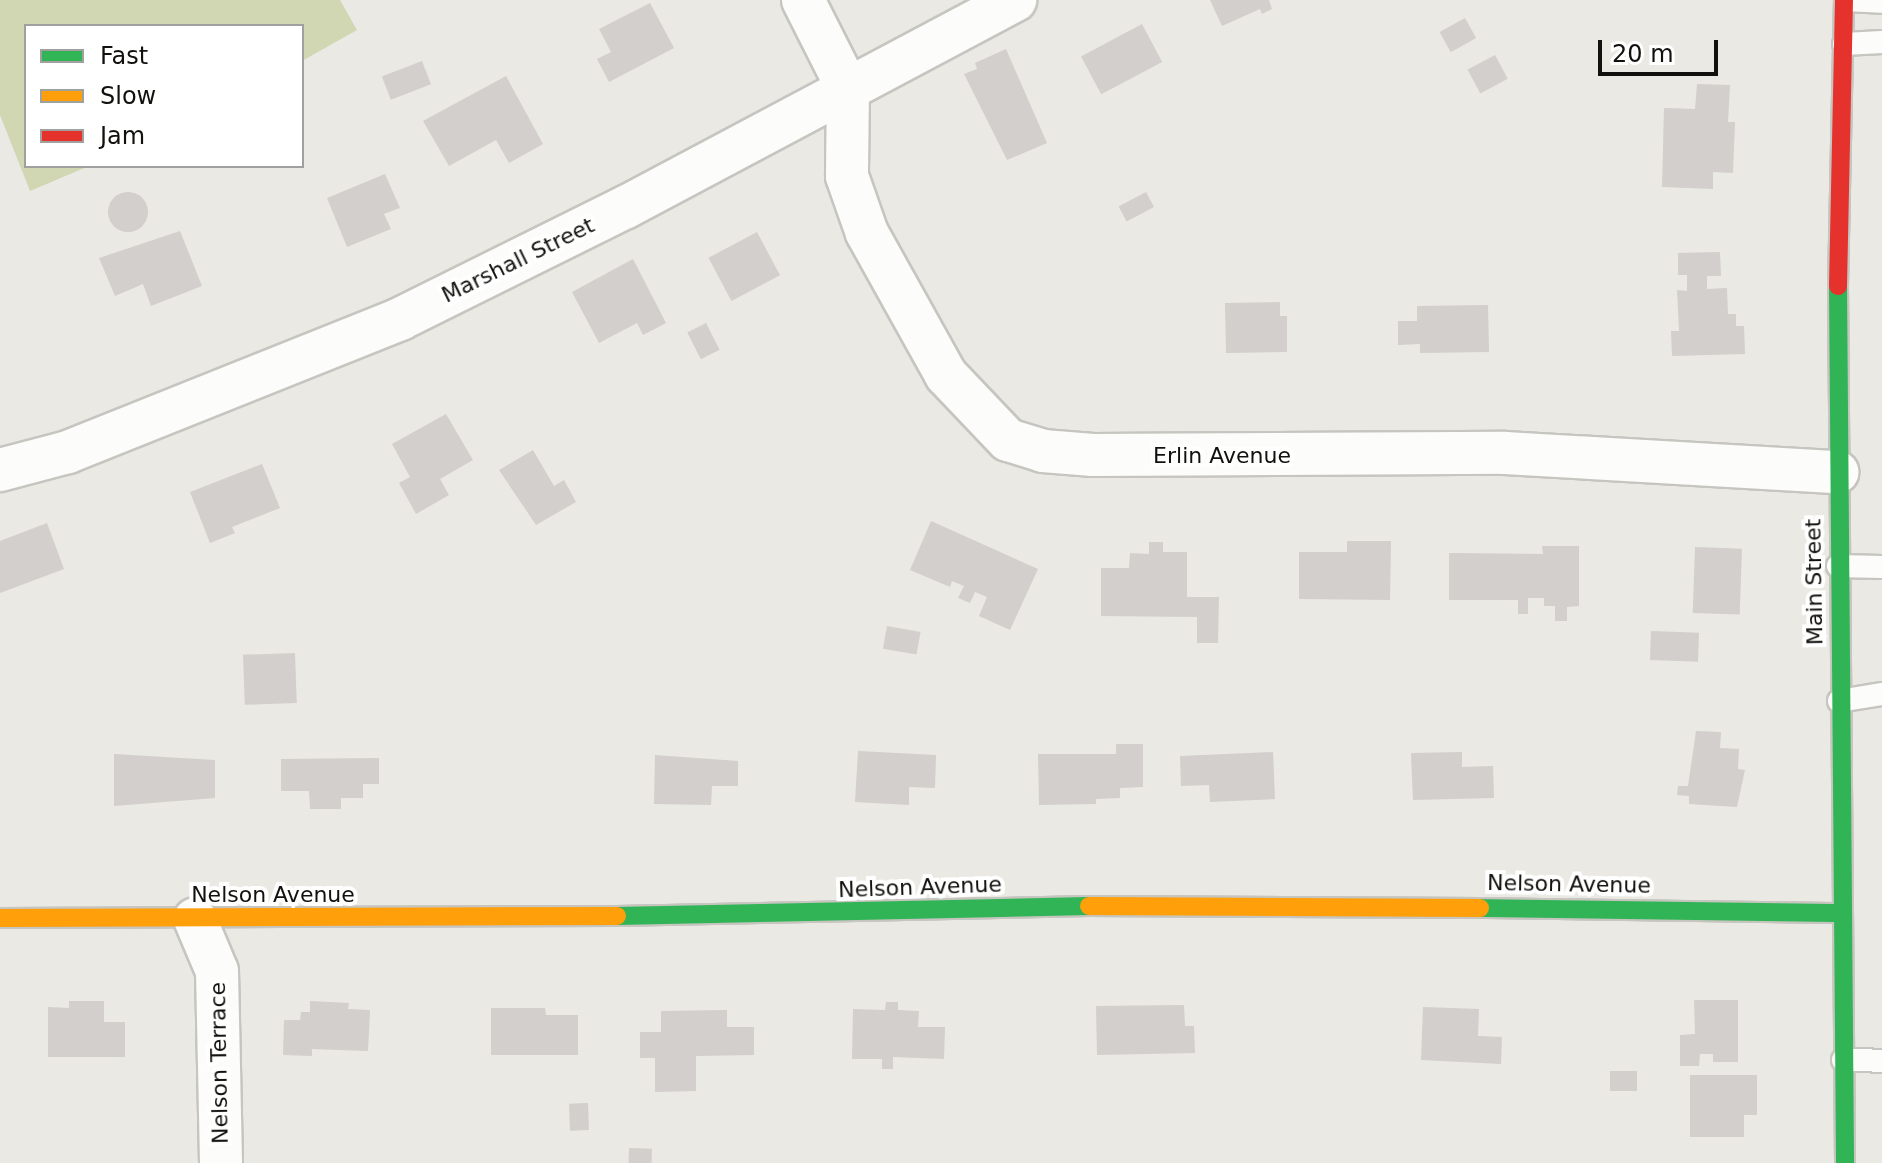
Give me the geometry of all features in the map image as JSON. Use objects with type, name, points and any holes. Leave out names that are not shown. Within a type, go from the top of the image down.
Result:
[{"type":"street","points":[[803,0],[848,89]]},
{"type":"street","name":"Marshall Street","points":[[0,470],[68,452],[400,319],[1015,0]]},
{"type":"street","name":"Main Street","points":[[1845,0],[1837,472],[1845,1163]]},
{"type":"street","name":"Erlin Avenue","points":[[848,89],[847,176],[867,233],[946,375],[1008,440],[1043,451],[1093,455],[1505,453],[1837,472]]},
{"type":"street","name":"Nelson Avenue","points":[[0,918],[758,916],[1173,903],[1841,913]]},
{"type":"street","name":"Nelson Terrace","points":[[195,919],[217,971],[221,1163]]},
{"type":"lane","points":[[1845,0],[1882,2]]},
{"type":"lane","points":[[1844,44],[1882,42]]},
{"type":"lane","points":[[1838,566],[1882,567]]},
{"type":"lane","points":[[1839,701],[1882,694]]},
{"type":"lane","points":[[1843,1060],[1882,1061]]},
{"type":"green space","points":[[0,0],[340,0],[357,30],[304,60],[304,24],[24,24],[24,168],[84,168],[30,191],[0,115]]},
{"type":"building","points":[[1210,0],[1269,0],[1272,9],[1262,14],[1260,9],[1222,26]]},
{"type":"building","points":[[650,3],[674,48],[609,82],[597,59],[611,52],[599,29]]},
{"type":"building","points":[[1465,18],[1476,38],[1451,52],[1440,32]]},
{"type":"building","points":[[1142,24],[1162,62],[1101,94],[1081,56]]},
{"type":"building","points":[[1006,49],[1047,143],[1007,160],[964,74],[977,69],[975,63]]},
{"type":"building","points":[[1495,55],[1508,79],[1480,93],[1468,70]]},
{"type":"building","points":[[422,61],[431,84],[391,100],[382,76]]},
{"type":"building","points":[[506,76],[543,144],[509,163],[496,140],[449,166],[423,121]]},
{"type":"building","points":[[1697,84],[1730,85],[1728,122],[1735,122],[1733,173],[1713,172],[1713,189],[1662,187],[1664,108],[1695,109]]},
{"type":"building","points":[[385,174],[400,208],[384,214],[391,229],[347,247],[327,198]]},
{"type":"building","points":[[128,192],[142,198],[148,212],[142,226],[128,232],[114,226],[108,212],[114,198]]},
{"type":"building","points":[[1146,192],[1154,207],[1127,222],[1119,207]]},
{"type":"building","points":[[180,231],[202,286],[151,306],[143,284],[115,296],[99,258]]},
{"type":"building","points":[[757,232],[780,275],[731,301],[708,258]]},
{"type":"building","points":[[1720,252],[1721,276],[1707,276],[1707,289],[1727,288],[1728,314],[1736,314],[1736,326],[1744,326],[1745,354],[1672,356],[1671,331],[1679,331],[1677,290],[1687,291],[1687,275],[1678,275],[1678,253]]},
{"type":"building","points":[[633,259],[666,323],[643,335],[637,323],[599,343],[572,292]]},
{"type":"building","points":[[1280,302],[1280,316],[1287,316],[1287,352],[1226,353],[1225,303]]},
{"type":"building","points":[[1488,305],[1489,352],[1420,353],[1420,344],[1398,345],[1398,321],[1417,321],[1417,306]]},
{"type":"building","points":[[706,323],[720,350],[701,359],[687,333]]},
{"type":"building","points":[[446,414],[473,460],[440,479],[449,495],[416,514],[399,483],[410,477],[392,444]]},
{"type":"building","points":[[533,450],[554,486],[564,480],[576,502],[536,525],[499,470]]},
{"type":"building","points":[[262,464],[280,508],[232,527],[235,533],[210,543],[190,492]]},
{"type":"building","points":[[931,521],[1038,569],[1010,630],[979,616],[987,597],[975,592],[970,603],[958,598],[964,586],[952,581],[950,587],[910,570]]},
{"type":"building","points":[[47,523],[64,569],[0,593],[0,541]]},
{"type":"building","points":[[1347,541],[1391,541],[1390,600],[1299,599],[1299,552],[1347,552]]},
{"type":"building","points":[[1149,542],[1163,542],[1163,552],[1187,552],[1187,597],[1219,597],[1218,643],[1197,643],[1197,617],[1101,616],[1101,568],[1129,568],[1130,553],[1149,554]]},
{"type":"building","points":[[1542,546],[1579,546],[1579,606],[1567,607],[1567,621],[1555,621],[1555,606],[1544,606],[1544,598],[1528,598],[1528,614],[1518,614],[1518,600],[1449,600],[1449,553],[1543,554]]},
{"type":"building","points":[[1695,547],[1742,549],[1740,615],[1693,613]]},
{"type":"building","points":[[887,626],[920,632],[916,655],[883,649]]},
{"type":"building","points":[[1651,631],[1699,633],[1698,662],[1650,660]]},
{"type":"building","points":[[295,653],[297,703],[245,705],[243,655]]},
{"type":"building","points":[[1696,731],[1721,732],[1720,748],[1739,749],[1738,769],[1745,770],[1737,807],[1689,804],[1689,796],[1677,795],[1678,786],[1688,786]]},
{"type":"building","points":[[1116,744],[1143,744],[1143,787],[1120,788],[1120,798],[1096,799],[1096,804],[1039,805],[1038,754],[1116,754]]},
{"type":"building","points":[[858,751],[936,755],[935,788],[909,787],[909,805],[855,802]]},
{"type":"building","points":[[1273,752],[1275,799],[1210,802],[1209,785],[1181,786],[1180,756]]},
{"type":"building","points":[[1462,752],[1462,767],[1493,766],[1494,798],[1413,800],[1411,753]]},
{"type":"building","points":[[114,754],[215,760],[215,798],[114,806]]},
{"type":"building","points":[[655,755],[738,761],[738,786],[712,786],[711,805],[654,804]]},
{"type":"building","points":[[379,758],[379,784],[363,784],[363,798],[341,798],[341,809],[310,809],[309,791],[281,791],[281,759]]},
{"type":"building","points":[[1694,1000],[1738,1000],[1738,1062],[1713,1062],[1713,1054],[1700,1054],[1699,1066],[1680,1066],[1680,1035],[1695,1034]]},
{"type":"building","points":[[69,1001],[104,1001],[104,1022],[125,1022],[125,1057],[48,1057],[48,1007],[69,1008]]},
{"type":"building","points":[[310,1001],[349,1003],[348,1009],[370,1010],[368,1051],[312,1049],[312,1056],[283,1055],[284,1020],[300,1020],[301,1012],[310,1012]]},
{"type":"building","points":[[886,1002],[898,1002],[898,1010],[919,1011],[918,1027],[945,1027],[944,1059],[893,1057],[893,1069],[882,1069],[882,1059],[852,1059],[853,1009],[885,1010]]},
{"type":"building","points":[[1184,1005],[1185,1026],[1194,1026],[1195,1053],[1097,1055],[1096,1006]]},
{"type":"building","points":[[1423,1007],[1479,1009],[1478,1036],[1502,1037],[1501,1064],[1421,1060]]},
{"type":"building","points":[[491,1008],[545,1008],[546,1015],[578,1015],[578,1055],[491,1055]]},
{"type":"building","points":[[727,1010],[727,1027],[754,1027],[754,1055],[696,1056],[696,1091],[655,1092],[655,1058],[640,1058],[640,1032],[661,1032],[661,1011]]},
{"type":"building","points":[[1610,1071],[1637,1071],[1637,1091],[1610,1091]]},
{"type":"building","points":[[1690,1075],[1757,1075],[1757,1115],[1744,1115],[1744,1137],[1690,1137]]},
{"type":"building","points":[[588,1103],[589,1130],[570,1131],[569,1104]]},
{"type":"building","points":[[629,1148],[652,1149],[651,1163],[628,1163]]},
{"type":"traffic: fast","points":[[1838,286],[1845,1163]]},
{"type":"traffic: fast","points":[[617,916],[1089,906]]},
{"type":"traffic: fast","points":[[1480,908],[1841,913]]},
{"type":"traffic: slow","points":[[1089,906],[1480,908]]},
{"type":"traffic: slow","points":[[0,918],[617,916]]},
{"type":"traffic: jam","points":[[1838,286],[1844,0]]}]
